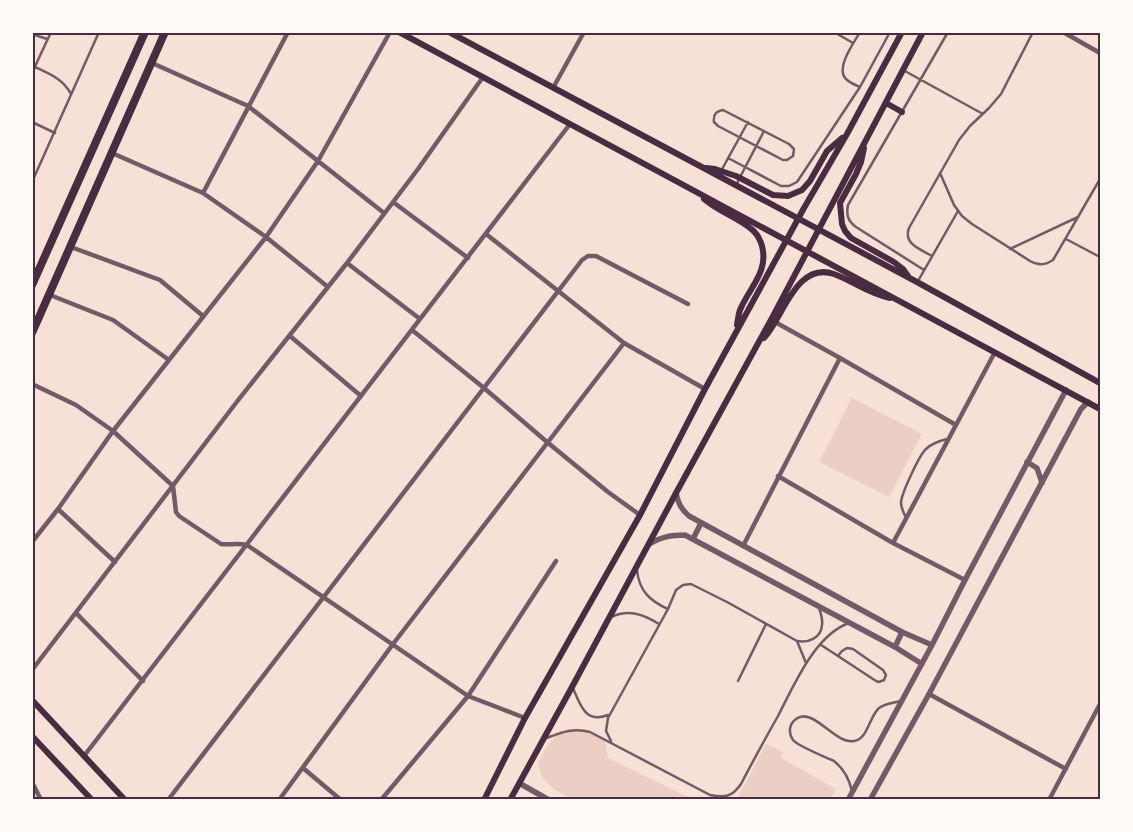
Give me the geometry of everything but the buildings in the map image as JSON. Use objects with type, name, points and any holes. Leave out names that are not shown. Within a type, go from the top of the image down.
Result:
[{"type":"highway","points":[[32,285],[145,32]]},
{"type":"highway","points":[[32,333],[165,32]]},
{"type":"main road","points":[[399,32],[1100,409]]},
{"type":"main road","points":[[449,32],[701,167],[720,174],[740,178],[773,195],[781,196],[802,190],[810,181],[827,151],[847,134]]},
{"type":"main road","points":[[484,800],[525,718],[640,514],[705,389],[902,32]]},
{"type":"main road","points":[[510,800],[758,345],[923,32]]},
{"type":"main road","points":[[886,103],[902,112]]},
{"type":"main road","points":[[866,139],[861,162],[840,203],[842,224],[851,238],[894,262],[914,281]]},
{"type":"main road","points":[[720,174],[736,186],[1100,382]]},
{"type":"main road","points":[[693,190],[715,208],[749,227],[757,235],[761,243],[764,263],[739,312],[737,331]]},
{"type":"main road","points":[[758,345],[770,332],[792,292],[807,277],[814,274],[824,272],[833,274],[880,296],[896,299]]},
{"type":"main road","points":[[32,700],[125,800]]},
{"type":"main road","points":[[32,736],[92,800]]},
{"type":"street","points":[[203,193],[288,32]]},
{"type":"street","points":[[32,542],[58,509],[113,431],[266,236],[318,161],[390,32]]},
{"type":"street","points":[[553,88],[584,32]]},
{"type":"street","points":[[1064,32],[1100,53]]},
{"type":"street","points":[[152,64],[248,106],[384,213]]},
{"type":"street","points":[[32,670],[239,399],[347,263],[418,169],[483,78]]},
{"type":"street","points":[[84,756],[570,124]]},
{"type":"street","points":[[112,153],[203,193],[266,236],[328,287]]},
{"type":"street","points":[[393,202],[468,258]]},
{"type":"street","points":[[486,234],[624,343],[705,389]]},
{"type":"street","points":[[71,247],[160,280],[203,316]]},
{"type":"street","points":[[168,800],[582,260],[588,256],[596,256],[688,304]]},
{"type":"street","points":[[347,263],[420,319]]},
{"type":"street","points":[[50,295],[112,320],[169,360]]},
{"type":"street","points":[[775,322],[956,425]]},
{"type":"street","points":[[412,330],[608,492],[640,514]]},
{"type":"street","points":[[290,336],[361,396]]},
{"type":"street","points":[[279,800],[393,644],[624,343]]},
{"type":"street","points":[[893,543],[995,352]]},
{"type":"street","points":[[743,546],[840,358]]},
{"type":"street","points":[[32,384],[76,405],[113,431],[173,486],[176,512],[179,516],[221,544],[241,543],[247,545],[468,696],[525,718]]},
{"type":"street","points":[[848,800],[1066,390]]},
{"type":"street","points":[[870,800],[929,694],[1081,409],[1088,402]]},
{"type":"street","points":[[1028,462],[1037,468],[1042,483]]},
{"type":"street","points":[[778,476],[893,543],[965,580]]},
{"type":"street","points":[[676,493],[682,510],[689,516],[902,632],[932,645]]},
{"type":"street","points":[[58,509],[115,562]]},
{"type":"street","points":[[693,539],[701,523]]},
{"type":"street","points":[[649,544],[660,538],[672,535],[685,535],[895,646],[922,664]]},
{"type":"street","points":[[381,800],[468,696],[556,562]]},
{"type":"street","points":[[76,613],[142,681]]},
{"type":"street","points":[[895,646],[902,632]]},
{"type":"street","points":[[929,694],[1066,769]]},
{"type":"street","points":[[1049,800],[1100,704]]},
{"type":"street","points":[[303,768],[341,800]]},
{"type":"street","points":[[519,783],[549,800]]},
{"type":"street","points":[[32,785],[41,800]]},
{"type":"lane","points":[[32,73],[51,32]]},
{"type":"lane","points":[[32,182],[99,32]]},
{"type":"lane","points":[[834,32],[854,43]]},
{"type":"lane","points":[[860,32],[844,62],[842,71],[845,78],[860,87]]},
{"type":"lane","points":[[728,158],[781,186],[793,185],[800,179],[860,87],[890,32]]},
{"type":"lane","points":[[924,270],[856,228],[851,224],[846,211],[948,32]]},
{"type":"lane","points":[[932,256],[911,243],[907,234],[909,228],[959,140],[1001,94],[1033,32]]},
{"type":"lane","points":[[32,34],[48,40]]},
{"type":"lane","points":[[35,67],[63,82],[72,95]]},
{"type":"lane","points":[[903,70],[983,114]]},
{"type":"lane","points":[[723,110],[764,131],[792,146],[794,149],[793,156],[790,159],[783,160],[740,138],[716,125],[715,114],[723,110]]},
{"type":"lane","points":[[32,122],[55,133]]},
{"type":"lane","points":[[720,174],[748,122]]},
{"type":"lane","points":[[736,186],[764,131]]},
{"type":"lane","points":[[940,173],[954,205],[972,224],[1030,261],[1042,265],[1053,260],[1100,179]]},
{"type":"lane","points":[[914,281],[924,270],[958,211]]},
{"type":"lane","points":[[1010,248],[1079,216]]},
{"type":"lane","points":[[1066,239],[1100,257]]},
{"type":"lane","points":[[906,518],[901,502],[922,452],[935,443],[949,438]]},
{"type":"lane","points":[[637,566],[644,592],[657,604],[668,609]]},
{"type":"lane","points":[[612,742],[606,731],[606,722],[660,625],[676,590],[683,585],[691,584],[797,641],[809,641],[818,635],[822,624],[819,607]]},
{"type":"lane","points":[[609,618],[617,614],[634,613],[650,618],[660,625]]},
{"type":"lane","points":[[543,740],[562,732],[579,730],[590,732],[612,742],[710,796],[730,795],[741,784],[806,662],[832,632],[850,622]]},
{"type":"lane","points":[[738,681],[766,624]]},
{"type":"lane","points":[[797,641],[806,662]]},
{"type":"lane","points":[[820,645],[876,681],[882,682],[886,678],[883,670],[853,649],[844,649],[838,656]]},
{"type":"lane","points":[[572,687],[580,707],[587,714],[596,717],[610,714]]},
{"type":"lane","points":[[852,792],[848,778],[840,766],[793,740],[790,732],[792,723],[798,718],[807,716],[842,739],[852,742],[861,737],[879,708],[902,700]]},
{"type":"shaded area","points":[[852,398],[922,434],[889,497],[819,462]]},
{"type":"shaded area","points":[[581,730],[605,740],[608,758],[692,799],[572,799],[555,790],[542,777],[538,764],[546,748],[557,734]]},
{"type":"shaded area","points":[[766,744],[783,752],[781,758],[836,789],[830,799],[737,799]]}]
